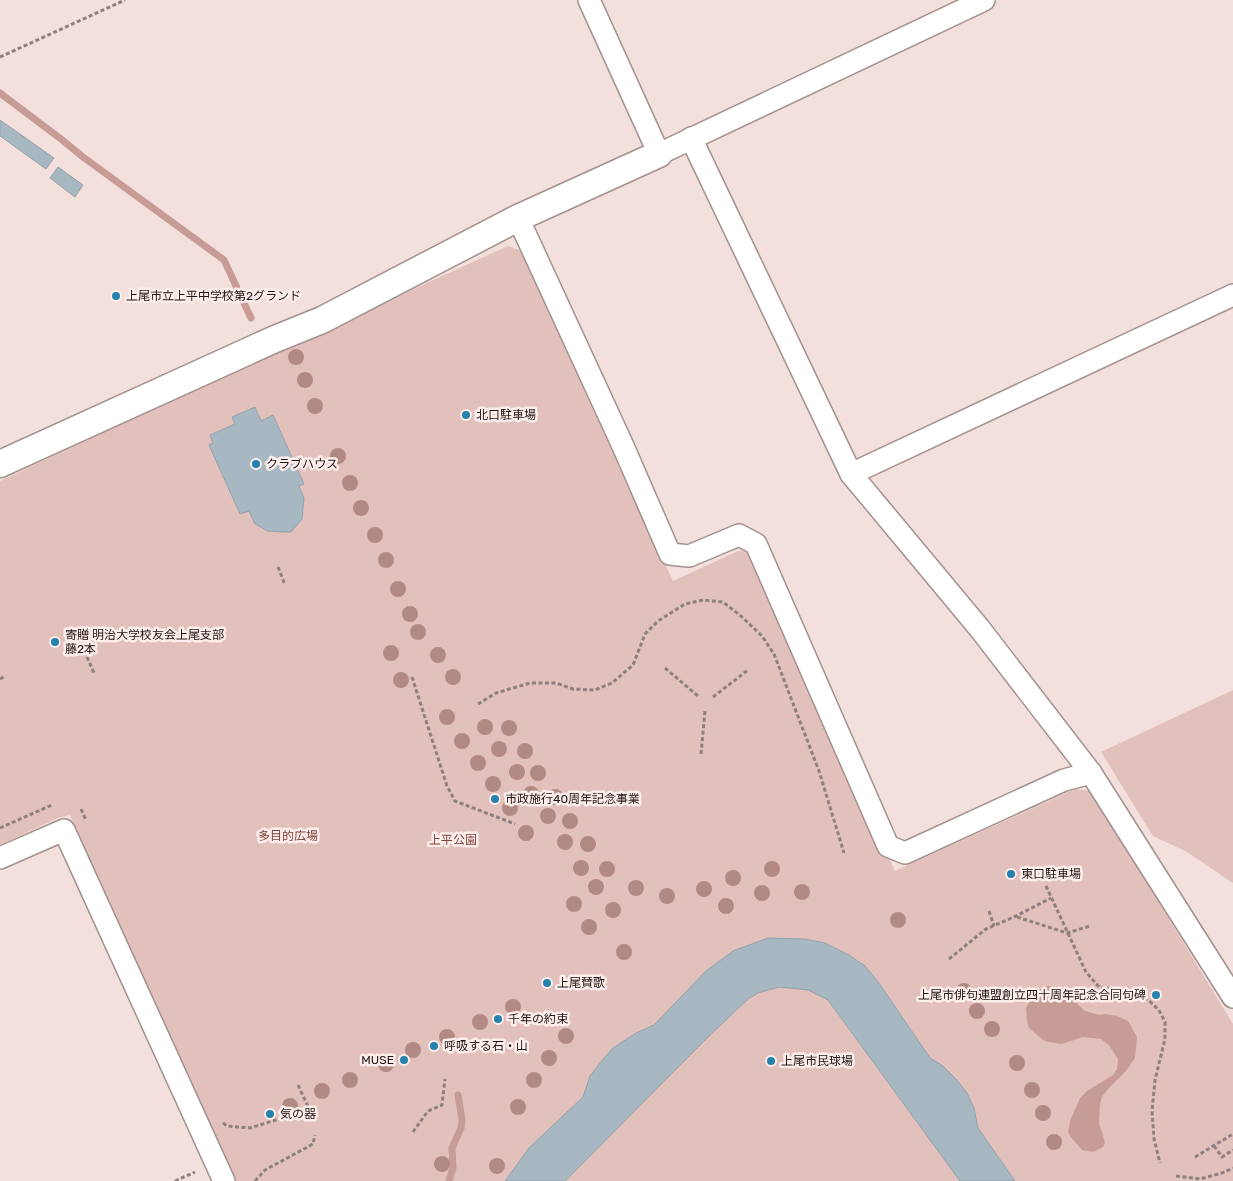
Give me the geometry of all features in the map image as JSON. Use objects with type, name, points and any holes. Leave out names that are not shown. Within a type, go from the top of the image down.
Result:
[{"type":"street","points":[[590,0],[659,154]]},
{"type":"street","points":[[0,464],[275,339],[322,320],[518,218],[659,154],[984,0]]},
{"type":"street","points":[[691,138],[851,474],[980,628],[1091,774],[1227,975],[1233,997]]},
{"type":"street","points":[[518,218],[623,446],[670,554],[689,556],[739,535],[756,544],[888,846],[905,852],[1064,780],[1091,774]]},
{"type":"street","points":[[851,474],[1233,295]]},
{"type":"street","points":[[0,858],[64,830],[224,1181]]},
{"type":"path","points":[[0,57],[125,0]]},
{"type":"path","points":[[278,568],[285,585]]},
{"type":"path","points":[[478,704],[496,693],[530,683],[556,683],[573,689],[595,690],[612,683],[633,665],[645,634],[658,621],[685,604],[703,600],[723,602],[762,636],[774,654],[819,771],[844,853]]},
{"type":"path","points":[[87,657],[94,673]]},
{"type":"path","points":[[666,668],[698,696]]},
{"type":"path","points":[[713,697],[748,670]]},
{"type":"path","points":[[0,679],[6,676]]},
{"type":"path","points":[[412,677],[447,786],[455,801],[515,824]]},
{"type":"path","points":[[700,754],[705,711]]},
{"type":"path","points":[[0,828],[52,805]]},
{"type":"path","points":[[81,809],[89,828]]},
{"type":"path","points":[[1046,886],[1086,972],[1100,988],[1128,989],[1146,998],[1159,1010],[1165,1022],[1165,1039],[1155,1080],[1152,1112],[1154,1139],[1160,1163]]},
{"type":"path","points":[[950,959],[986,929],[1051,898]]},
{"type":"path","points":[[989,911],[994,926]]},
{"type":"path","points":[[1016,916],[1067,933],[1090,926]]},
{"type":"path","points":[[413,1132],[428,1112],[442,1105],[445,1078]]},
{"type":"path","points":[[217,1120],[227,1126],[250,1128],[295,1114],[311,1113],[298,1085]]},
{"type":"path","points":[[1195,1157],[1233,1134]]},
{"type":"path","points":[[255,1181],[265,1170],[313,1144],[315,1135]]},
{"type":"path","points":[[1214,1146],[1222,1157],[1233,1150]]},
{"type":"path","points":[[1176,1176],[1200,1179],[1222,1174],[1233,1168]]},
{"type":"green space","name":"上平公園","points":[[508,246],[522,251],[673,581],[738,551],[747,551],[895,871],[1075,789],[1091,791],[1233,1024],[1233,1181],[232,1181],[70,815],[58,818],[0,845],[0,481]]},
{"type":"green space","points":[[1233,690],[1233,883],[1187,852],[1153,836],[1101,752]]},
{"type":"shaded area","points":[[1048,986],[1057,986],[1065,989],[1085,1011],[1099,1015],[1117,1016],[1128,1021],[1137,1037],[1135,1058],[1126,1071],[1102,1097],[1099,1124],[1105,1143],[1103,1147],[1093,1152],[1082,1150],[1070,1136],[1068,1132],[1070,1121],[1080,1098],[1087,1091],[1113,1075],[1117,1069],[1118,1059],[1109,1045],[1101,1039],[1083,1037],[1062,1044],[1048,1042],[1029,1028],[1026,1008],[1032,996]]},
{"type":"building","points":[[0,120],[54,158],[46,169],[0,136]]},
{"type":"building","points":[[58,167],[83,185],[75,197],[50,178]]},
{"type":"building","name":"クラブハウス","points":[[255,407],[261,421],[273,415],[304,484],[299,486],[304,498],[302,519],[291,532],[268,531],[255,524],[249,511],[240,514],[209,445],[213,443],[210,435],[235,424],[232,417]]},
{"type":"building","points":[[768,938],[804,939],[825,943],[849,955],[865,966],[879,983],[930,1058],[943,1066],[967,1093],[974,1108],[978,1128],[1015,1181],[960,1181],[828,1000],[808,990],[779,987],[758,993],[748,999],[565,1181],[505,1181],[529,1148],[583,1097],[590,1076],[613,1048],[636,1033],[654,1025],[706,971],[733,951]]},
{"type":"waterway","points":[[0,93],[83,157],[224,260],[251,318]]},
{"type":"waterway","points":[[449,1181],[453,1168],[452,1148],[461,1128],[462,1120],[458,1095]]},
{"type":"place","name":"上尾市立上平中学校第2グランド","points":[[116,296]]},
{"type":"place","name":"北口駐車場","points":[[466,415]]},
{"type":"place","name":"クラブハウス","points":[[256,464]]},
{"type":"place","name":"寄贈 明治大学校友会上尾支部 藤2本","points":[[55,642]]},
{"type":"place","name":"市政施行40周年記念事業","points":[[495,799]]},
{"type":"place","name":"東口駐車場","points":[[1011,874]]},
{"type":"place","name":"上尾賛歌","points":[[547,983]]},
{"type":"place","name":"上尾市俳句連盟創立四十周年記念合同句碑","points":[[1156,995]]},
{"type":"place","name":"千年の約束","points":[[498,1019]]},
{"type":"place","name":"呼吸する石・山","points":[[434,1046]]},
{"type":"place","name":"MUSE","points":[[404,1060]]},
{"type":"place","name":"上尾市民球場","points":[[771,1061]]},
{"type":"place","name":"気の器","points":[[270,1114]]},
{"type":"park label","name":"多目的広場","points":[[288,836]]}]
